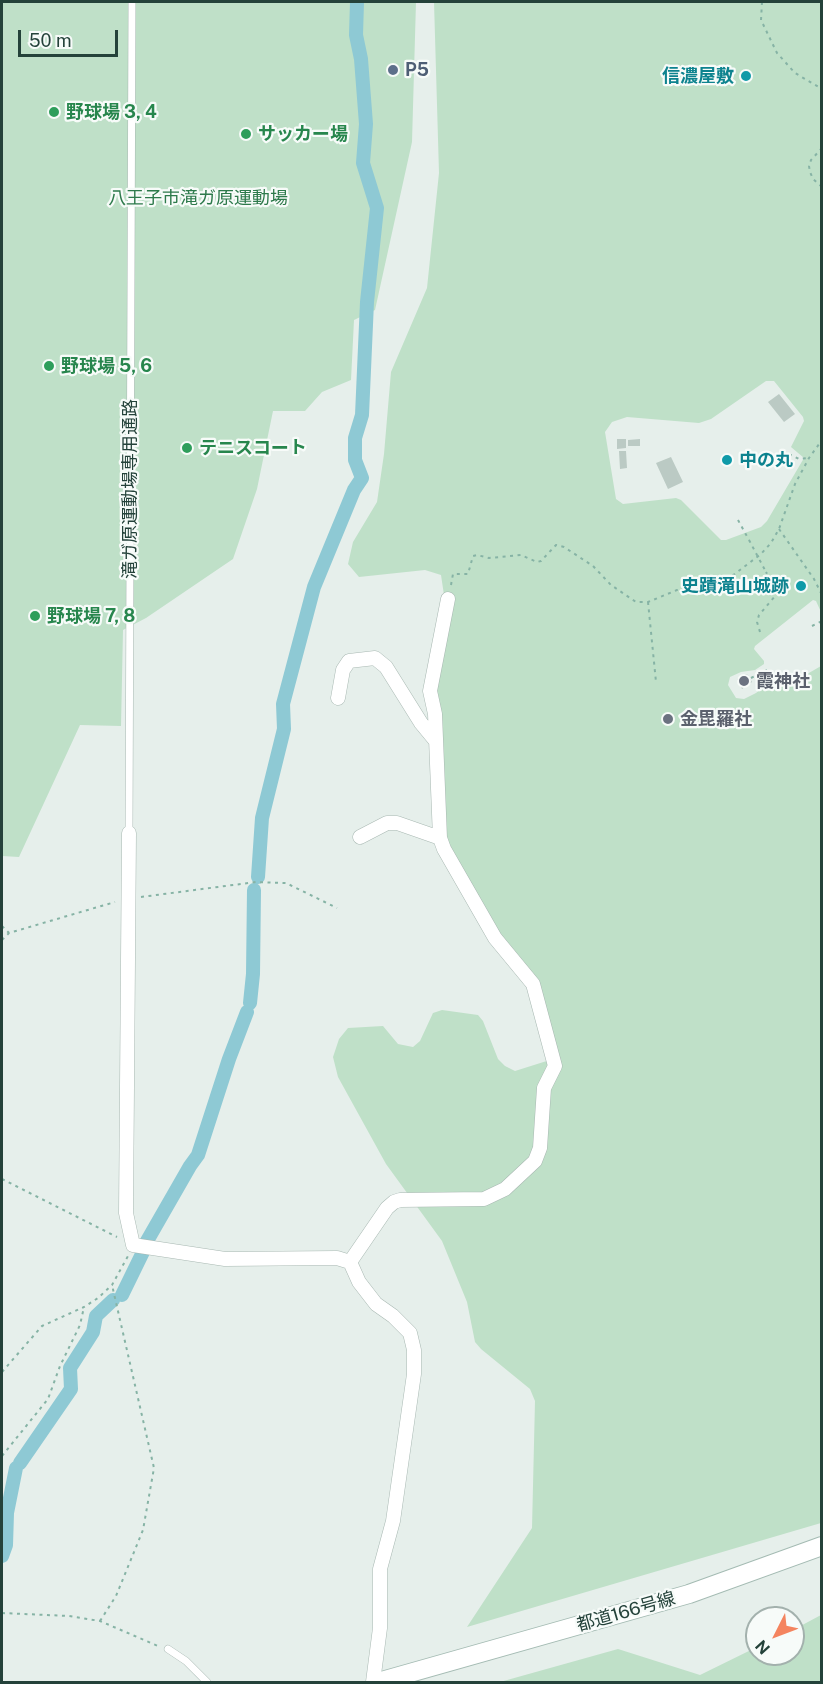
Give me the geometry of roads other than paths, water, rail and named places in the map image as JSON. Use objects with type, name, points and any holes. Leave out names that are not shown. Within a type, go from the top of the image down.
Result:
[{"type":"main road","name":"都道166号線","points":[[378,1683],[689,1594],[822,1546]]},
{"type":"street","points":[[350,1262],[387,1208],[394,1202],[488,1198],[505,1190],[535,1161],[540,1148],[544,1088],[555,1066],[533,984],[495,938],[440,838],[435,714],[430,691],[448,600]]},
{"type":"street","points":[[338,698],[343,670],[350,661],[375,658],[386,667],[421,723],[435,740]]},
{"type":"street","points":[[360,837],[387,824],[398,823],[440,838]]},
{"type":"street","points":[[129,832],[126,1213],[133,1245],[225,1259],[337,1258],[350,1262],[359,1282],[376,1304],[393,1316],[410,1333],[414,1350],[414,1374],[393,1521],[380,1569],[380,1628],[373,1683]]},
{"type":"lane","name":"滝ガ原運動場専用通路","points":[[129,832],[132,2]]},
{"type":"lane","points":[[168,1649],[186,1661],[207,1683]]},
{"type":"waterway","points":[[258,877],[262,818],[284,729],[283,704],[314,587],[354,490],[362,478],[355,460],[355,438],[362,415],[367,302],[377,208],[363,163],[366,124],[361,59],[356,35],[357,2]]},
{"type":"waterway","points":[[250,1003],[253,974],[254,890]]},
{"type":"waterway","points":[[147,1241],[198,1155],[247,1012]]},
{"type":"waterway","points":[[122,1295],[143,1252]]},
{"type":"waterway","points":[[20,1463],[71,1389],[70,1368],[93,1332],[96,1316],[113,1300]]},
{"type":"waterway","points":[[2,1556],[6,1545],[7,1513],[16,1468]]},
{"type":"place","name":"P5","points":[[393,70]]},
{"type":"place","name":"信濃屋敷","points":[[746,76]]},
{"type":"place","name":"野球場 3, 4","points":[[54,112]]},
{"type":"place","name":"サッカー場","points":[[246,134]]},
{"type":"place","name":"野球場 5, 6","points":[[49,366]]},
{"type":"place","name":"テニスコート","points":[[187,448]]},
{"type":"place","name":"中の丸","points":[[727,460]]},
{"type":"place","name":"史蹟滝山城跡","points":[[801,586]]},
{"type":"place","name":"野球場 7, 8","points":[[35,616]]},
{"type":"place","name":"霞神社","points":[[744,681]]},
{"type":"place","name":"金毘羅社","points":[[668,719]]},
{"type":"park label","name":"八王子市滝ガ原運動場","points":[[198,198]]}]
